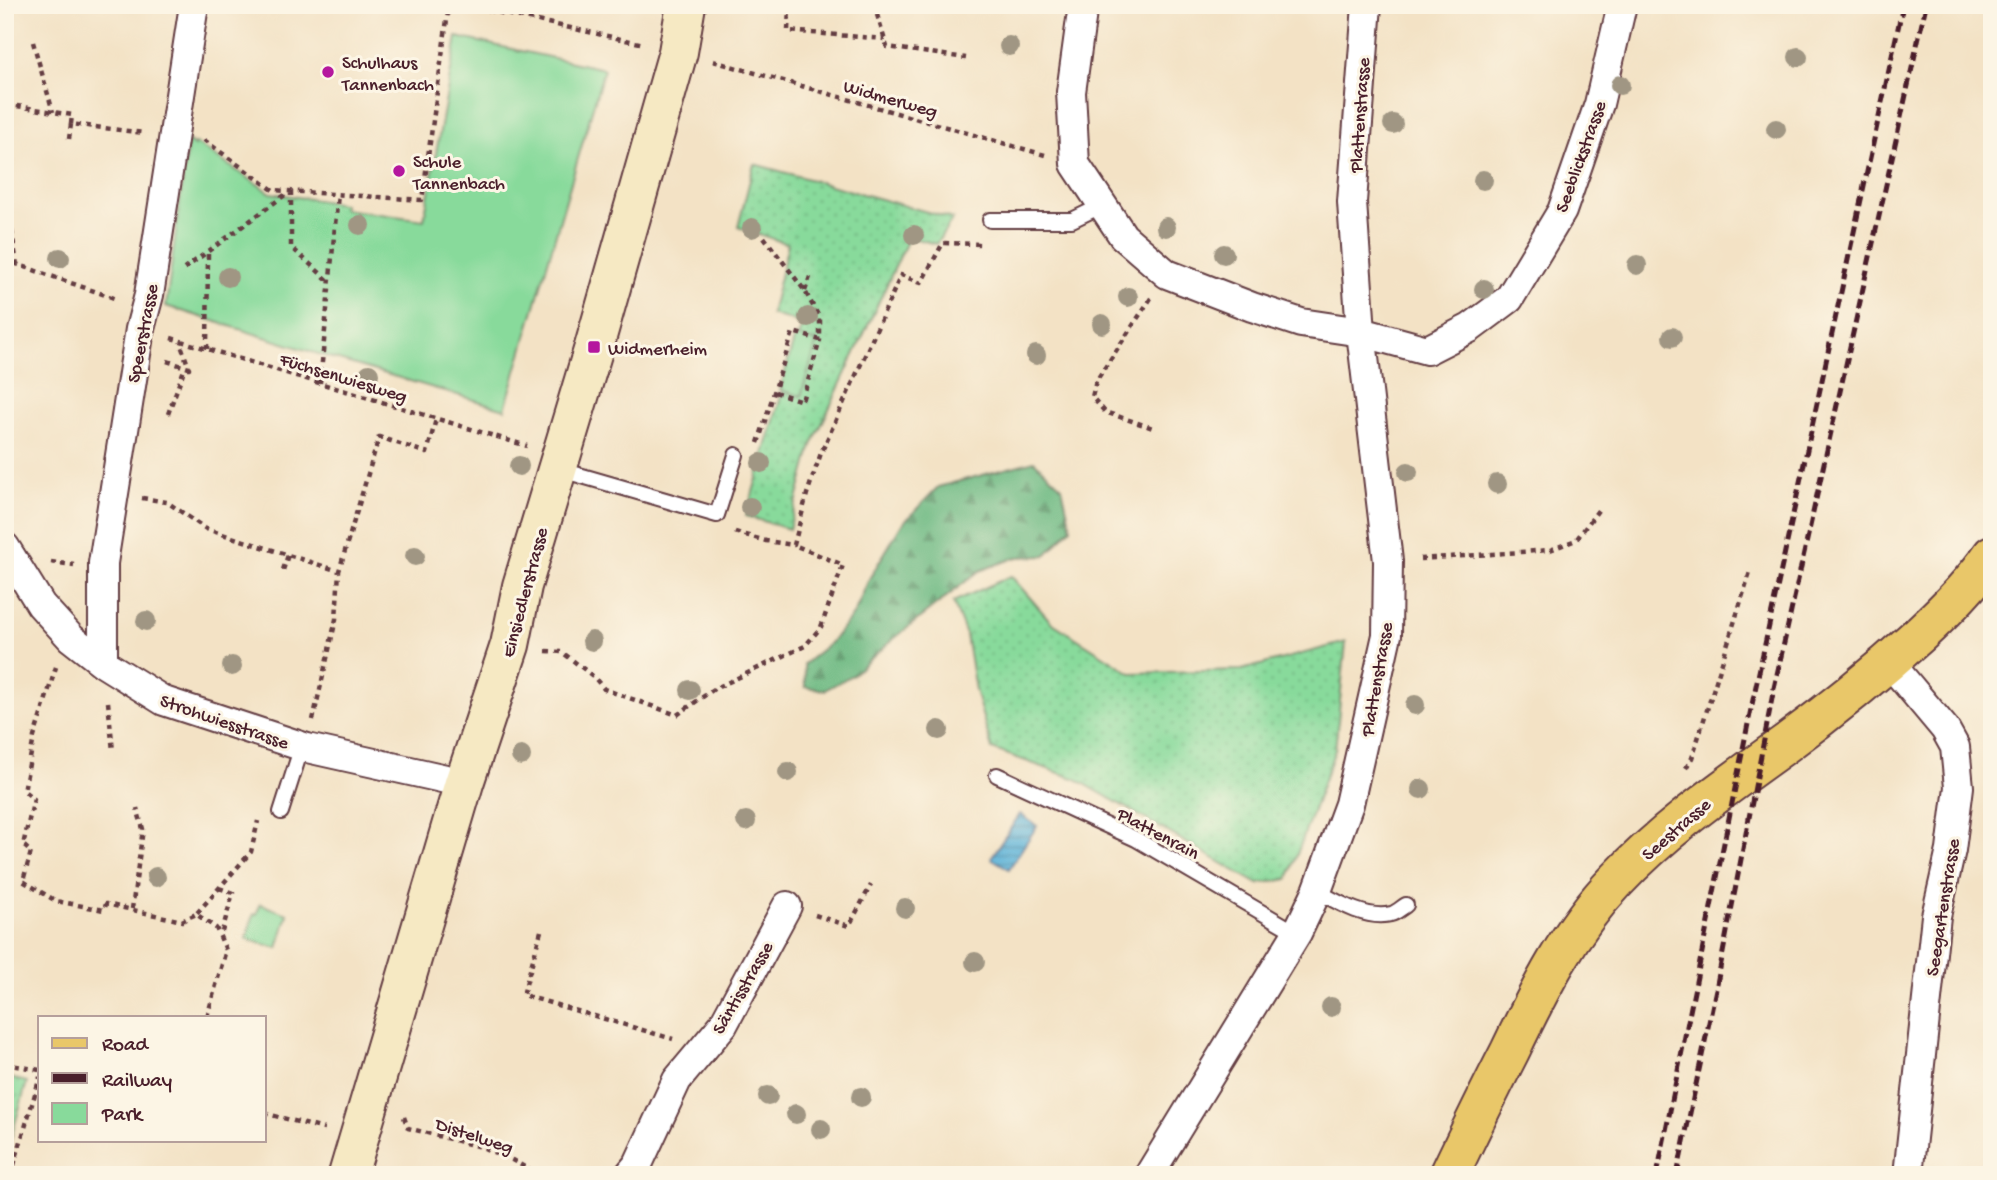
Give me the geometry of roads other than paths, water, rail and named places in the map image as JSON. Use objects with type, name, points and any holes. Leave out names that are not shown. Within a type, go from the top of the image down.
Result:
[{"type":"main road","name":"Einsiedlerstrasse","points":[[354,1157],[464,783],[510,645],[548,459],[678,52],[687,5]]},
{"type":"main road","name":"Seestrasse","points":[[1449,1175],[1545,979],[1582,921],[1616,881],[1668,832],[1712,796],[1783,746],[1889,662],[1934,621],[1982,570],[1992,555]]},
{"type":"street","name":"Speerstrasse","points":[[103,663],[103,563],[194,5]]},
{"type":"street","name":"Seeblickstrasse","points":[[1083,5],[1070,92],[1075,164],[1123,236],[1167,274],[1252,307],[1301,323],[1361,332],[1427,350],[1470,328],[1509,299],[1562,211],[1599,104],[1622,5]]},
{"type":"street","name":"Plattenstrasse","points":[[1149,1175],[1297,933],[1317,891],[1349,804],[1387,635],[1388,561],[1361,332],[1352,202],[1367,5]]},
{"type":"street","name":"Strohwiesstrasse","points":[[11,558],[41,605],[78,643],[103,663],[164,701],[304,747],[464,783]]},
{"type":"street","name":"Seegartenstrasse","points":[[1889,662],[1945,729],[1955,747],[1959,787],[1951,850],[1936,916],[1908,1175]]},
{"type":"street","name":"Säntisstrasse","points":[[629,1175],[638,1164],[677,1080],[723,1025],[787,906]]},
{"type":"lane","points":[[990,220],[1072,220],[1103,205]]},
{"type":"lane","points":[[548,459],[717,515],[736,455]]},
{"type":"lane","points":[[281,812],[304,747]]},
{"type":"lane","name":"Plattenrain","points":[[998,775],[1136,839],[1297,933]]},
{"type":"lane","points":[[1317,891],[1355,909],[1377,915],[1392,914],[1406,905]]},
{"type":"water","points":[[1020,814],[1037,826],[1009,869],[991,858]]},
{"type":"railway","points":[[1657,1175],[1751,709],[1903,5]]},
{"type":"railway","points":[[1677,1175],[1774,688],[1926,5]]},
{"type":"place","name":"Schulhaus Tannenbach","points":[[328,72]]},
{"type":"place","name":"Schule Tannenbach","points":[[399,171]]},
{"type":"place","name":"Widmerheim","points":[[594,347]]}]
